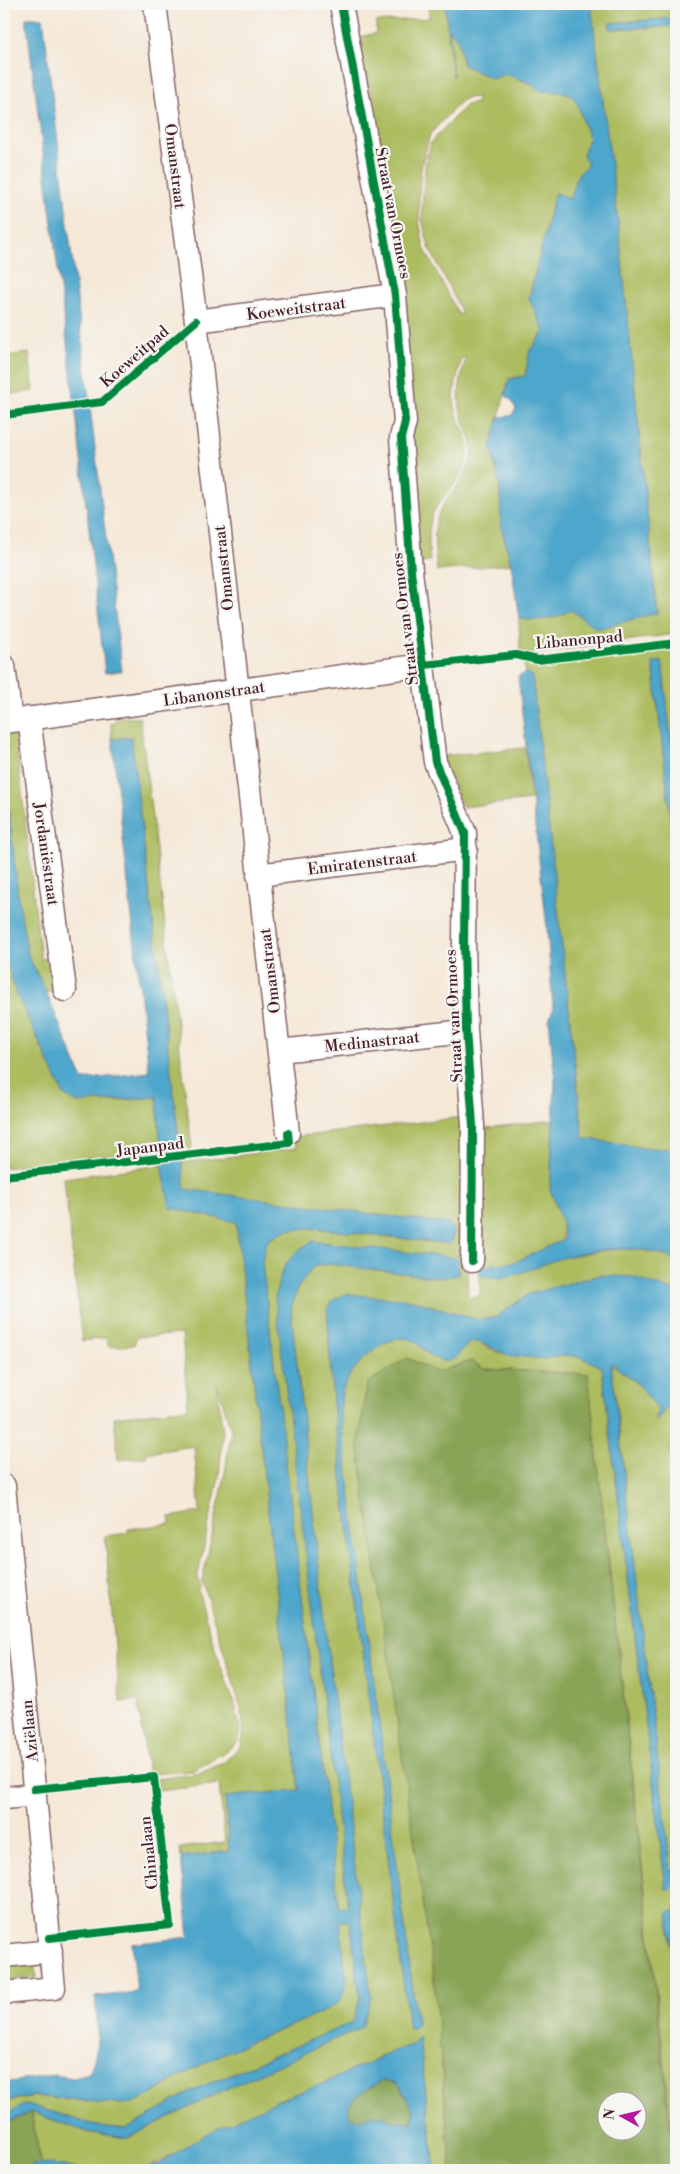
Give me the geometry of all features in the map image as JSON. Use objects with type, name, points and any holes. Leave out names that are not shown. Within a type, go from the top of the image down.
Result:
[{"type":"street","name":"Omanstraat","points":[[156,4],[196,321],[236,689],[288,1133]]},
{"type":"street","name":"Straat van Ormoes","points":[[342,4],[395,295],[405,422],[401,438],[411,571],[435,762],[465,833],[464,943],[466,1031],[473,1125],[472,1261]]},
{"type":"street","name":"Koeweitstraat","points":[[196,321],[395,295]]},
{"type":"street","name":"Libanonstraat","points":[[14,720],[424,665]]},
{"type":"street","name":"Jordaniëstraat","points":[[4,666],[65,990]]},
{"type":"street","name":"Emiratenstraat","points":[[258,875],[466,849]]},
{"type":"street","name":"Medinastraat","points":[[278,1051],[466,1031]]},
{"type":"street","name":"Aziëlaan","points":[[4,1486],[35,1795]]},
{"type":"street","points":[[4,1798],[35,1795],[54,1988],[4,1993]]},
{"type":"street","points":[[4,1956],[51,1951]]},
{"type":"green space","points":[[428,4],[445,4],[448,30],[458,38],[463,65],[514,77],[541,91],[556,92],[572,97],[579,108],[589,137],[586,150],[588,165],[574,180],[575,188],[569,199],[555,193],[529,298],[544,332],[530,350],[525,376],[509,379],[491,446],[500,487],[501,526],[511,564],[437,571],[434,537],[437,520],[444,504],[465,474],[472,453],[471,439],[459,401],[460,382],[466,358],[462,358],[454,398],[456,411],[467,439],[467,459],[461,475],[434,511],[429,535],[430,561],[418,565],[402,298],[370,92],[356,38],[376,33],[376,22],[429,18]],"holes":[[[478,97],[476,103],[466,105],[431,142],[425,167],[422,219],[429,247],[462,314],[458,314],[424,248],[419,220],[421,168],[430,134],[461,101],[467,98]]]},
{"type":"green space","points":[[591,4],[676,4],[676,18],[609,23],[610,29],[676,26],[676,634],[528,654],[520,652],[519,619],[530,620],[571,610],[657,612],[618,221]]},
{"type":"green space","points":[[29,353],[34,391],[4,395],[4,356]]},
{"type":"green space","points":[[676,648],[676,784],[662,662],[653,663],[676,869],[676,1149],[645,1148],[583,1138],[532,675],[525,673],[524,664]]},
{"type":"green space","points":[[121,717],[140,718],[192,1148],[180,1150],[131,737],[112,739],[111,723]]},
{"type":"green space","points":[[15,732],[41,959],[56,956],[60,990],[46,992],[28,955],[18,896],[8,804],[4,803],[4,733]]},
{"type":"green space","points":[[525,748],[531,800],[463,807],[441,756]]},
{"type":"green space","points":[[4,955],[16,993],[64,1095],[103,1102],[157,1097],[161,1149],[4,1168]]},
{"type":"green space","points":[[463,1117],[468,1297],[480,1296],[479,1129],[553,1120],[550,1189],[562,1222],[562,1258],[620,1249],[634,1249],[662,1254],[676,1260],[676,1290],[600,1275],[529,1294],[496,1317],[479,1320],[412,1300],[328,1329],[333,1403],[409,2029],[413,2029],[417,2024],[340,1412],[342,1393],[351,1373],[368,1354],[389,1341],[400,1339],[413,1340],[428,1354],[436,1358],[454,1359],[470,1342],[478,1342],[497,1352],[544,1359],[566,1355],[580,1357],[602,1367],[666,1889],[669,1890],[673,1888],[611,1362],[638,1384],[658,1409],[656,1421],[666,1408],[676,1405],[676,1921],[675,1911],[668,1913],[676,1989],[676,2170],[588,1374],[484,1369],[471,1361],[437,1372],[407,1358],[434,1979],[451,2170],[435,2170],[419,2038],[415,2044],[394,2051],[322,2084],[278,2100],[143,2170],[84,2170],[53,2164],[41,2165],[31,2112],[87,2132],[128,2138],[230,2087],[362,2027],[371,1997],[327,1641],[291,1310],[297,1289],[312,1267],[327,1264],[312,1241],[281,1274],[276,1296],[348,1907],[339,1908],[262,1262],[267,1241],[286,1230],[314,1228],[450,1244],[449,1224],[185,1190],[181,1163],[296,1148],[294,1137]]},
{"type":"green space","points":[[162,1165],[170,1208],[236,1221],[299,1790],[225,1797],[229,1851],[181,1857],[180,1848],[225,1842],[219,1784],[158,1791],[156,1779],[201,1773],[224,1762],[241,1746],[244,1731],[241,1708],[202,1581],[224,1480],[231,1430],[216,1381],[223,1432],[219,1477],[197,1579],[201,1585],[198,1590],[216,1653],[236,1708],[240,1729],[238,1741],[229,1749],[193,1771],[148,1774],[138,1700],[120,1702],[105,1536],[128,1533],[128,1529],[170,1524],[169,1517],[200,1512],[194,1446],[147,1453],[146,1457],[118,1460],[114,1417],[188,1408],[182,1334],[137,1337],[134,1345],[109,1347],[106,1338],[82,1341],[64,1178]]},
{"type":"green space","points":[[407,1358],[437,1372],[471,1361],[484,1369],[588,1374],[675,2170],[451,2170],[434,1979],[358,1446],[367,1383]]},
{"type":"green space","points":[[350,1920],[360,1998],[353,2022],[189,2092],[127,2129],[97,2126],[27,2105],[4,2115],[4,2102],[34,2096],[118,2104],[133,2103],[151,2095],[177,2078],[222,2054],[324,2012],[346,1984],[340,1921]]},
{"type":"green space","points":[[34,1961],[36,1978],[4,1981],[4,1964]]},
{"type":"green space","points":[[383,2080],[398,2083],[414,2111],[412,2123],[390,2121],[386,2116],[372,2115],[360,2120],[350,2117],[348,2111],[353,2099]]},
{"type":"green space","points":[[31,2112],[41,2165],[34,2165],[22,2170],[4,2170],[4,2124]]},
{"type":"water","points":[[445,4],[591,4],[618,221],[657,613],[597,629],[571,610],[546,619],[519,619],[511,564],[501,526],[500,487],[491,446],[499,417],[511,416],[516,409],[512,401],[505,395],[509,379],[525,376],[530,350],[544,332],[529,298],[555,192],[570,199],[577,177],[588,165],[583,155],[589,137],[579,108],[572,97],[556,92],[541,91],[530,83],[505,74],[493,79],[463,65],[458,39],[449,30],[453,77]]},
{"type":"water","points":[[26,18],[43,18],[122,671],[105,673],[76,414]]},
{"type":"water","points":[[676,18],[676,26],[610,29],[609,23]]},
{"type":"water","points":[[662,661],[676,784],[676,869],[653,663]]},
{"type":"water","points":[[525,673],[532,675],[583,1138],[645,1148],[676,1149],[676,1260],[648,1251],[634,1249],[605,1250],[562,1258],[506,1277],[497,1278],[480,1275],[479,1267],[515,1262],[564,1239],[562,1222],[550,1189],[555,1081],[549,1020],[553,1009],[547,928],[518,677]]},
{"type":"water","points":[[131,737],[185,1189],[449,1224],[454,1232],[450,1244],[314,1228],[286,1230],[267,1241],[262,1262],[339,1908],[348,1906],[275,1297],[280,1277],[286,1264],[312,1241],[458,1258],[458,1275],[442,1278],[327,1264],[313,1267],[297,1289],[291,1310],[327,1641],[371,1997],[362,2027],[230,2087],[128,2138],[87,2132],[31,2112],[4,2124],[4,2115],[27,2104],[97,2126],[127,2129],[189,2092],[353,2022],[360,1998],[350,1921],[340,1921],[347,1984],[340,2001],[324,2012],[222,2054],[177,2078],[151,2095],[133,2103],[118,2104],[34,2096],[4,2101],[4,2083],[54,2075],[74,2078],[89,2074],[97,2046],[95,1997],[137,1992],[132,1944],[189,1937],[181,1857],[229,1851],[225,1797],[299,1790],[236,1222],[170,1208],[162,1165],[157,1097],[77,1103],[64,1095],[16,993],[4,955],[4,803],[8,803],[18,896],[28,955],[46,992],[83,1080],[149,1072],[112,739]]},
{"type":"water","points":[[600,1275],[633,1277],[667,1289],[676,1290],[676,1405],[666,1408],[655,1422],[658,1409],[638,1384],[611,1363],[673,1888],[666,1889],[602,1367],[580,1357],[566,1355],[544,1359],[507,1355],[479,1342],[470,1342],[454,1359],[445,1362],[434,1358],[410,1339],[400,1338],[389,1341],[368,1354],[352,1373],[342,1393],[340,1412],[417,2024],[413,2029],[409,2029],[333,1403],[327,1308],[333,1300],[345,1294],[412,1300],[479,1320],[496,1317],[529,1294]]},
{"type":"water","points":[[675,1911],[676,1921],[676,1989],[668,1912]]},
{"type":"water","points":[[419,2037],[435,2170],[143,2170],[160,2163],[206,2134],[278,2100],[322,2084],[394,2051],[414,2044]],"holes":[[[383,2080],[398,2083],[414,2111],[412,2123],[391,2121],[383,2116],[372,2115],[360,2120],[350,2117],[348,2111],[353,2099],[365,2090]]]},
{"type":"water","points":[[53,2164],[84,2170],[22,2170],[34,2165]]},
{"type":"cycle path","points":[[341,4],[395,295],[405,422],[401,438],[411,571],[435,762],[465,833],[464,943],[466,1031],[473,1125],[472,1261]]},
{"type":"cycle path","name":"Koeweitpad","points":[[4,415],[102,402],[196,321]]},
{"type":"cycle path","name":"Libanonpad","points":[[424,665],[516,655],[538,660],[676,643]]},
{"type":"cycle path","name":"Japanpad","points":[[4,1176],[289,1143],[288,1133]]},
{"type":"cycle path","name":"Chinalaan","points":[[34,1789],[154,1777],[170,1925],[49,1938]]}]
